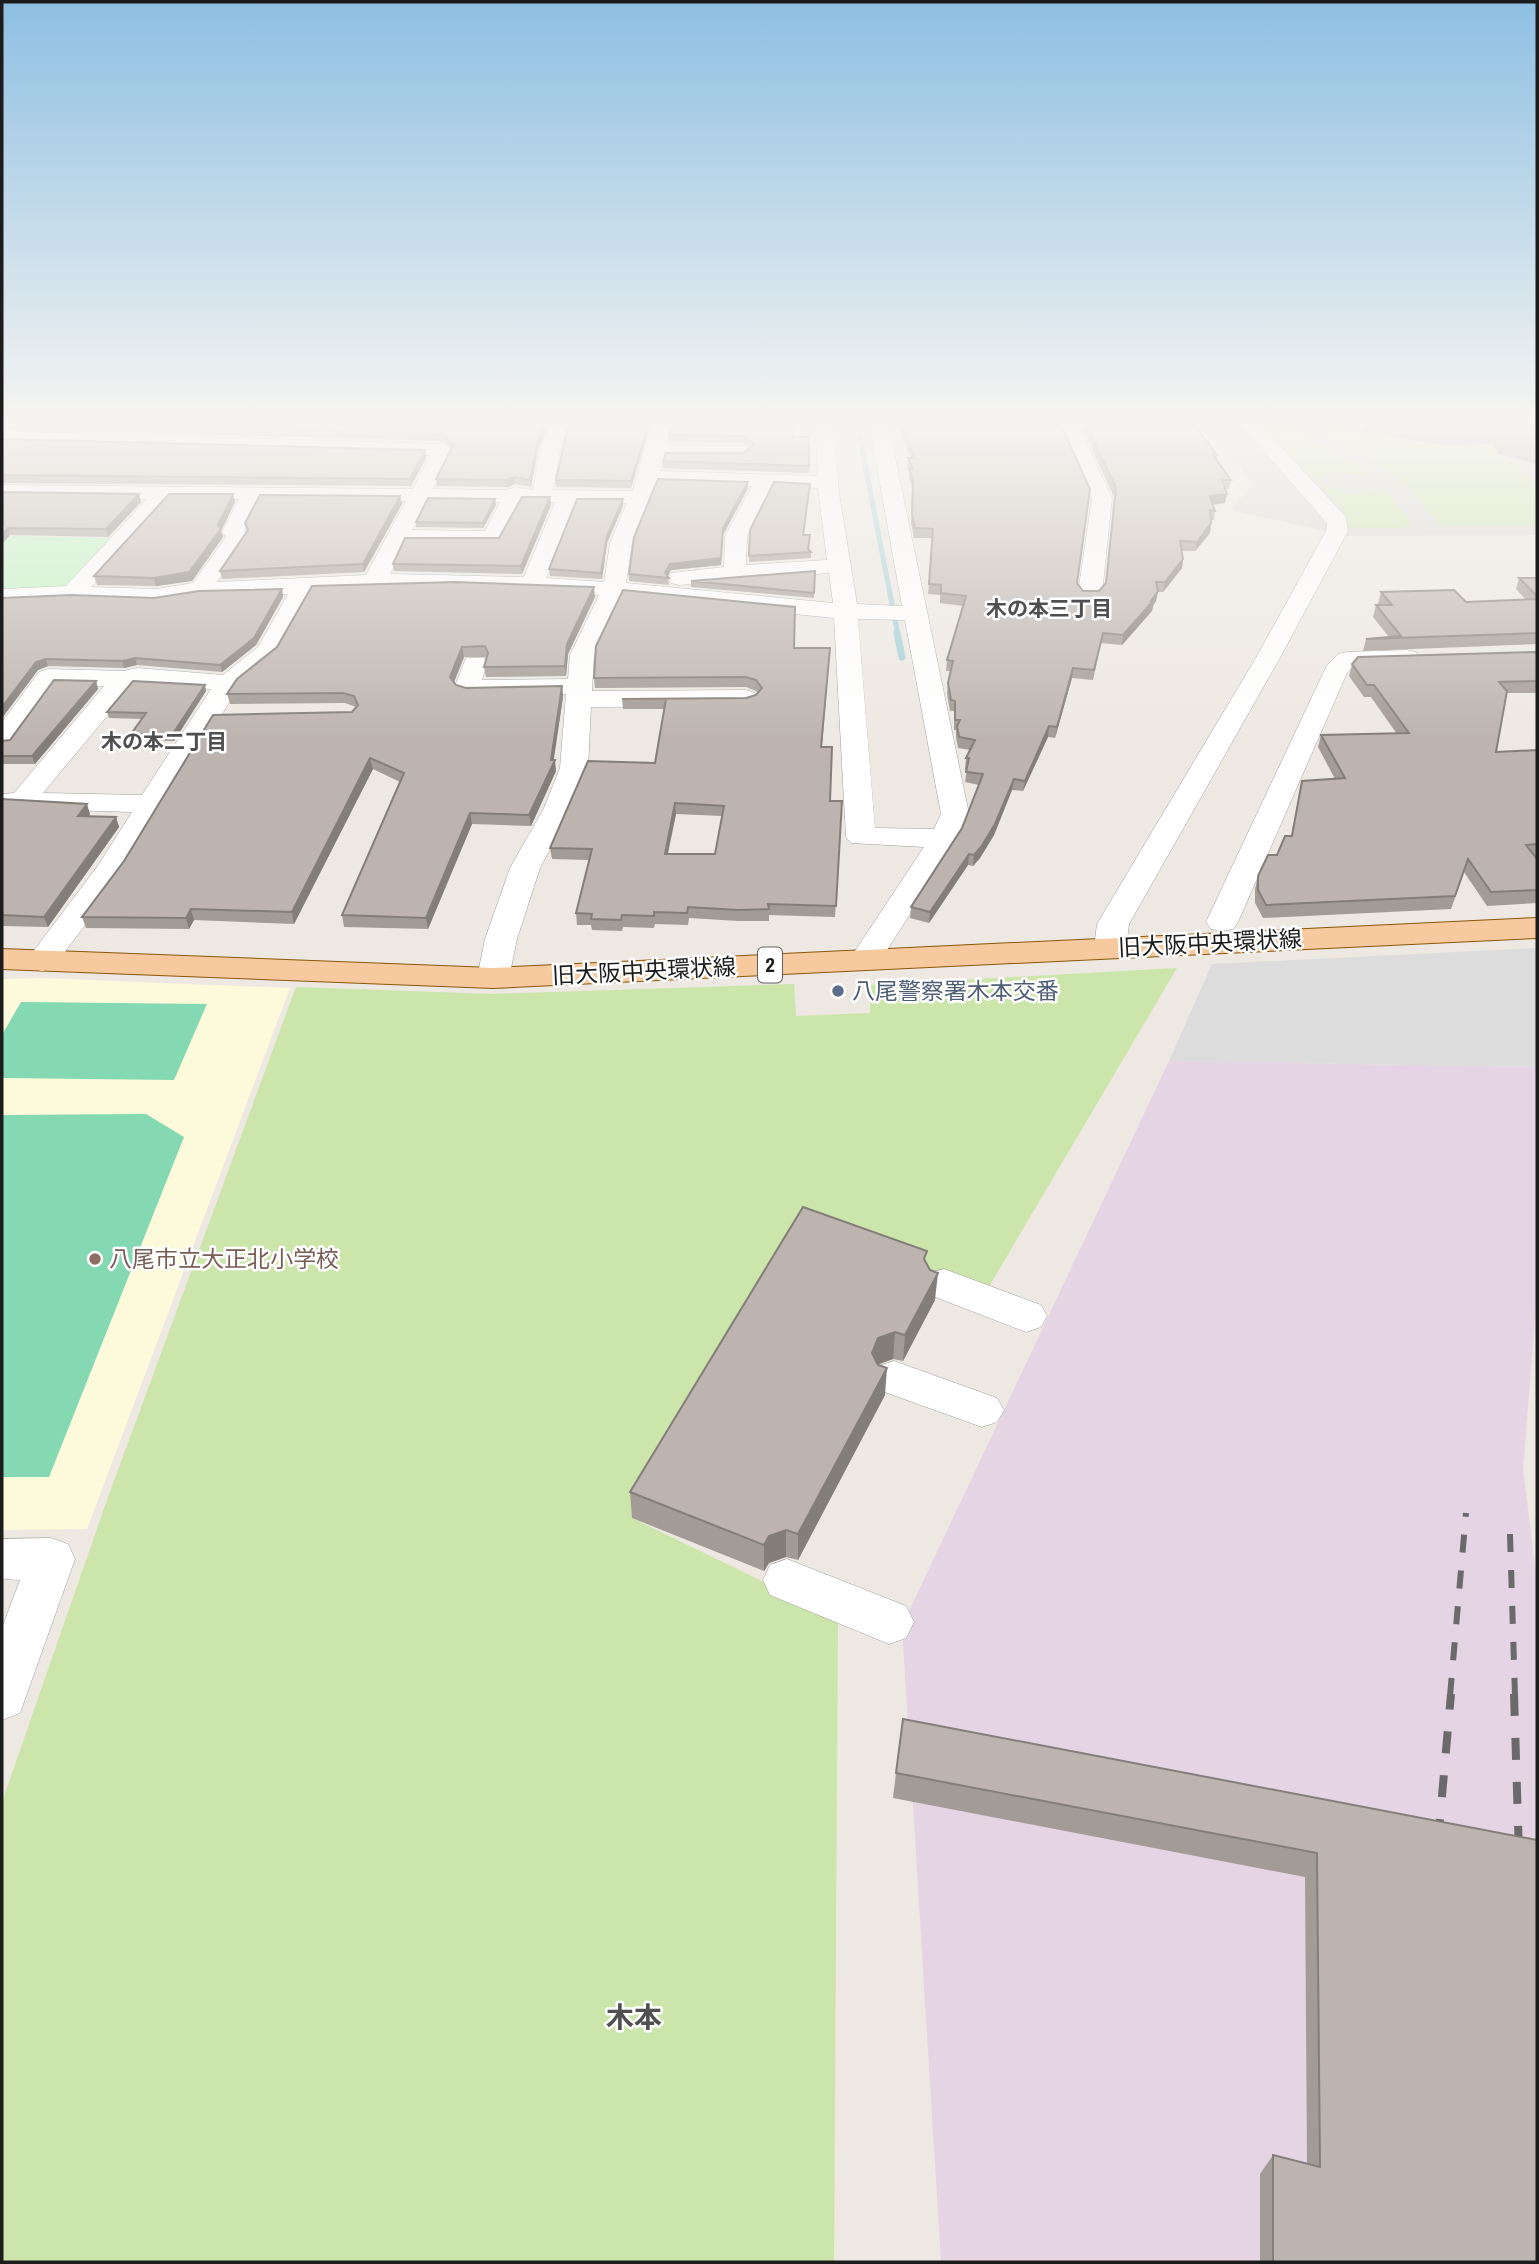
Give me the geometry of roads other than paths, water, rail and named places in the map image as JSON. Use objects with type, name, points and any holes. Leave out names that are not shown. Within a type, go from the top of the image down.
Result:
[{"type":"main road","name":"旧大阪中央環状線","points":[[2,959],[493,978],[1537,929]]},
{"type":"street","points":[[74,593],[132,529]]},
{"type":"street","points":[[201,589],[237,536],[233,532],[235,529]]},
{"type":"street","points":[[374,582],[402,529]]},
{"type":"street","points":[[398,536],[492,538],[497,529]]},
{"type":"street","points":[[532,584],[555,529]]},
{"type":"street","points":[[493,978],[501,939],[525,868],[558,808],[573,768],[582,655],[618,589],[621,543],[627,529]]},
{"type":"street","points":[[736,572],[731,549],[738,529]]},
{"type":"street","points":[[835,529],[846,612],[861,837],[944,838]]},
{"type":"street","points":[[865,960],[944,838],[955,814],[896,529]]},
{"type":"street","points":[[1090,593],[1098,529]]},
{"type":"street","points":[[1110,948],[1113,924],[1269,656],[1337,529]]},
{"type":"street","points":[[618,589],[644,583],[736,572],[839,566]]},
{"type":"street","points":[[2,596],[74,593],[156,596],[201,589],[468,580],[618,589],[846,612],[914,613]]},
{"type":"street","points":[[42,961],[110,871],[206,715],[229,683],[268,651],[304,586]]},
{"type":"street","points":[[1222,922],[1336,670],[1347,659],[1426,657]]},
{"type":"street","points":[[475,663],[467,688],[746,698]]},
{"type":"street","points":[[2,740],[14,704],[48,677],[124,679],[137,676],[229,683]]},
{"type":"street","points":[[11,802],[124,679]]},
{"type":"street","points":[[206,715],[234,714]]},
{"type":"street","points":[[11,802],[152,804]]},
{"type":"street","points":[[944,1284],[1026,1316]]},
{"type":"street","points":[[894,1378],[982,1410]]},
{"type":"street","points":[[2,1559],[51,1559],[2,1696]]},
{"type":"street","points":[[787,1580],[889,1622]]},
{"type":"waterway","points":[[877,529],[898,635]]},
{"type":"waterway","points":[[897,633],[902,657]]},
{"type":"railway","points":[[1450,1696],[1466,1513]]},
{"type":"railway","points":[[1510,1534],[1515,1696]]},
{"type":"railway","points":[[1438,1841],[1451,1694]]},
{"type":"railway","points":[[1514,1694],[1519,1855]]},
{"type":"place","name":"八尾警察署木本交番","points":[[838,991]]},
{"type":"place","name":"八尾市立大正北小学校","points":[[95,1259]]},
{"type":"district","name":"木の本三丁目","points":[[1049,609]]},
{"type":"district","name":"木の本二丁目","points":[[164,742]]},
{"type":"district","name":"木本","points":[[634,2017]]}]
